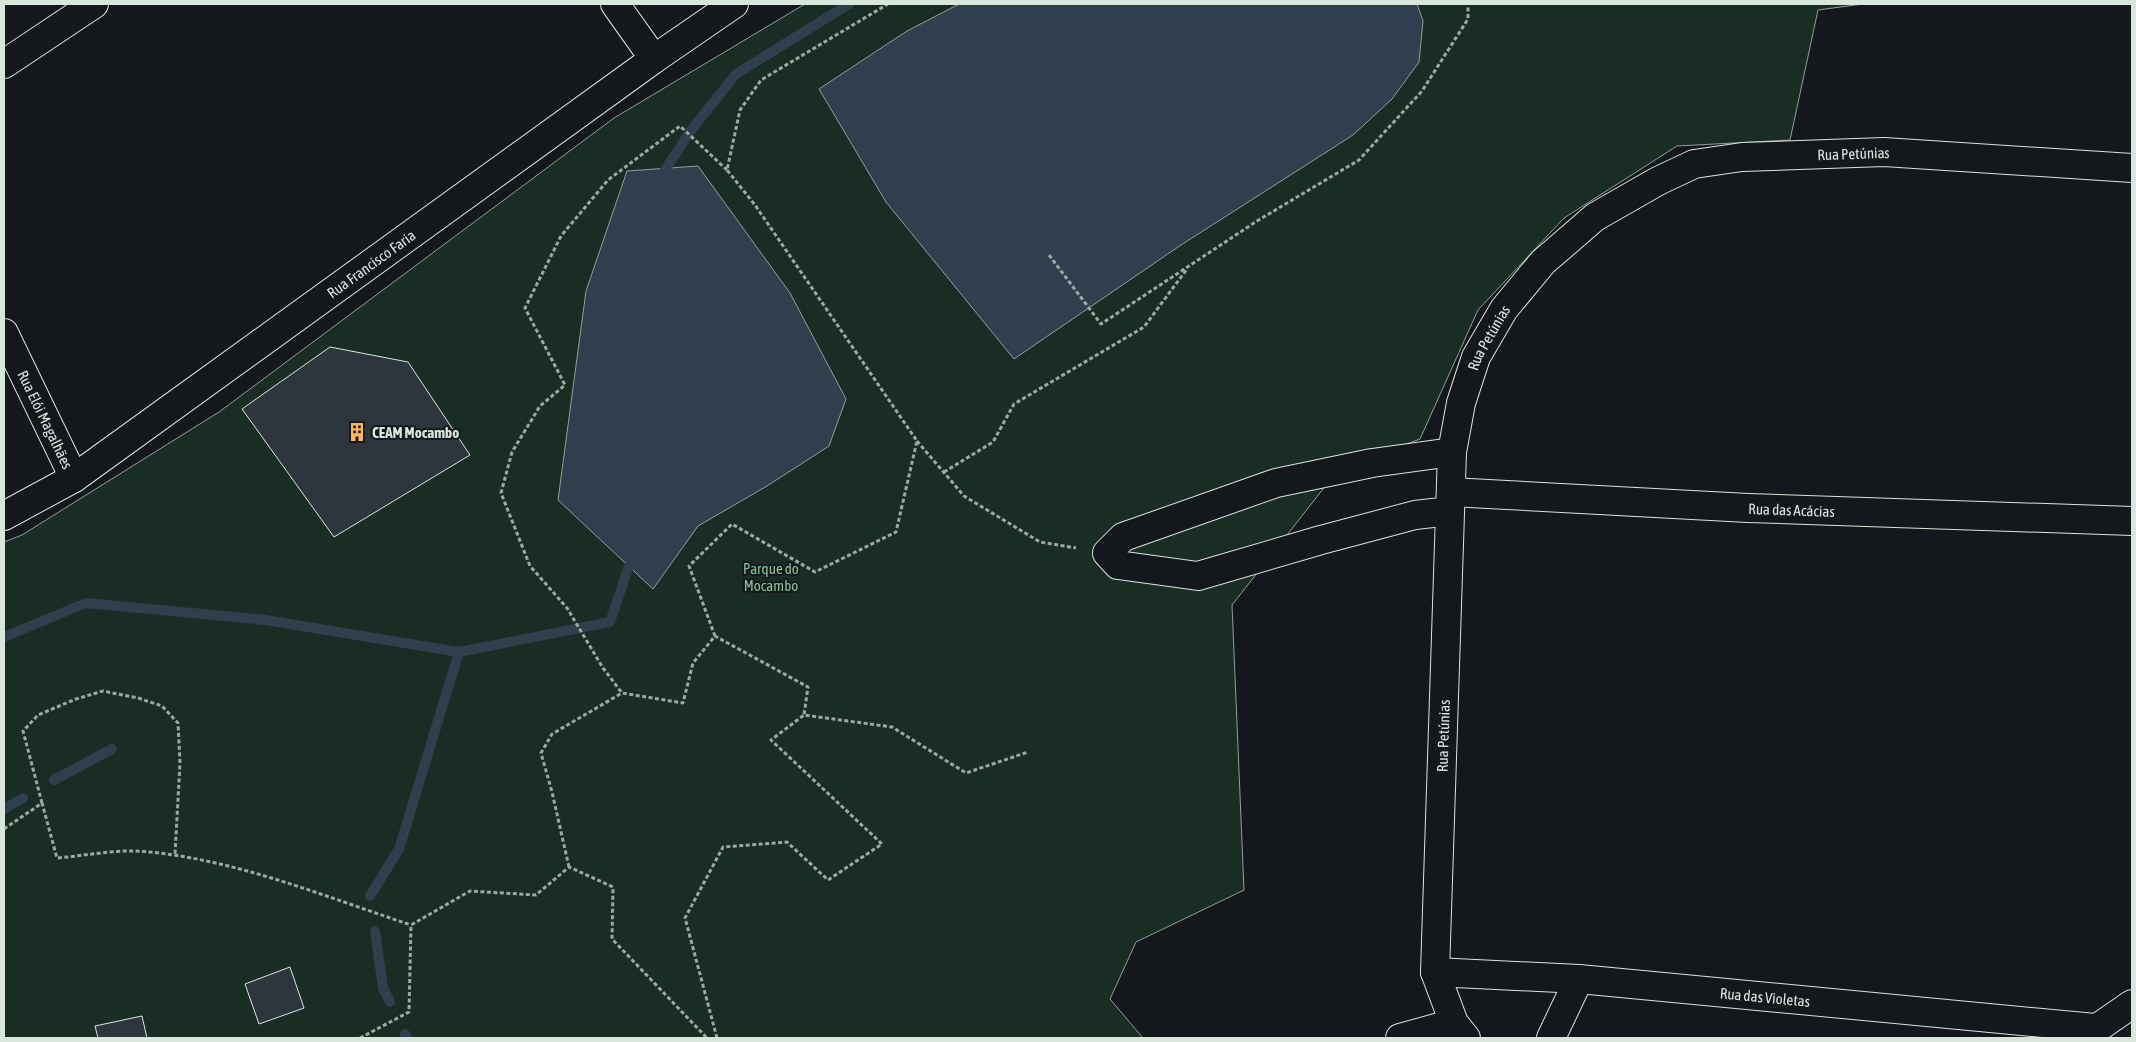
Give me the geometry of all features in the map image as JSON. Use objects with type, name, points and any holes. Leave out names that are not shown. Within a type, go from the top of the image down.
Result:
[{"type":"street","points":[[4,64],[94,4]]},
{"type":"street","points":[[615,4],[654,59]]},
{"type":"street","name":"Rua Francisco Faria","points":[[4,516],[74,478],[654,59],[734,4]]},
{"type":"street","name":"Rua Petúnias","points":[[1460,1030],[1435,972],[1452,452],[1461,403],[1476,357],[1510,302],[1543,262],[1595,217],[1658,181],[1694,164],[1742,156],[1884,152],[2132,168]]},
{"type":"street","name":"Rua Elói Magalhães","points":[[4,334],[74,478]]},
{"type":"street","points":[[1107,553],[1123,537],[1276,483],[1372,463],[1452,452]]},
{"type":"street","name":"Rua das Acácias","points":[[1107,553],[1118,565],[1198,576],[1406,517],[1450,501],[1748,508],[2132,521]]},
{"type":"street","name":"Rua das Violetas","points":[[1435,972],[1579,979],[2089,1033]]},
{"type":"street","points":[[1551,1038],[1579,979]]},
{"type":"street","points":[[2089,1033],[2132,1004]]},
{"type":"street","points":[[1400,1038],[1460,1030]]},
{"type":"path","points":[[727,170],[740,110],[761,80],[888,4]]},
{"type":"path","points":[[1049,255],[1101,324],[1258,221],[1359,160],[1422,91],[1468,19],[1468,4]]},
{"type":"path","points":[[622,693],[603,668],[567,608],[530,566],[501,493],[512,452],[540,406],[565,385],[524,308],[561,236],[608,180],[680,126],[727,170],[755,204],[917,441],[964,496],[1040,542],[1107,553]]},
{"type":"path","points":[[944,472],[994,442],[1014,404],[1144,327],[1189,266]]},
{"type":"path","points":[[804,715],[808,686],[715,636],[689,566],[732,524],[814,572],[896,532],[917,441]]},
{"type":"path","points":[[569,867],[552,792],[541,754],[552,734],[622,693],[684,703],[693,663],[715,636]]},
{"type":"path","points":[[175,854],[180,763],[178,723],[162,706],[138,698],[103,691],[76,699],[38,715],[23,731],[57,858],[134,851],[175,854],[217,862],[411,925],[470,891],[536,895],[569,867]]},
{"type":"path","points":[[717,1038],[685,918],[723,847],[787,842],[828,880],[882,844],[771,740],[804,715],[892,727],[966,773],[1028,752]]},
{"type":"path","points":[[4,829],[42,803]]},
{"type":"path","points":[[569,867],[612,886],[612,939],[707,1038]]},
{"type":"path","points":[[360,1038],[409,1012],[411,925]]},
{"type":"green space","name":"Parque do Mocambo","points":[[805,4],[1863,4],[1818,10],[1790,140],[1677,146],[1564,218],[1478,310],[1420,439],[1338,470],[1232,605],[1244,890],[1136,942],[1110,999],[1143,1038],[4,1038],[4,542],[22,535],[219,412],[614,118]]},
{"type":"water","points":[[959,4],[1417,4],[1423,21],[1419,62],[1392,99],[1353,135],[1181,245],[1014,359],[886,202],[819,89],[907,31]]},
{"type":"water","points":[[698,166],[790,293],[846,399],[829,446],[767,486],[698,526],[653,589],[558,500],[586,291],[627,171]]},
{"type":"building","name":"CEAM Mocambo","points":[[330,347],[408,362],[470,455],[334,537],[242,409]]},
{"type":"building","points":[[290,967],[304,1008],[259,1024],[245,984]]},
{"type":"building","points":[[142,1016],[147,1038],[98,1038],[95,1026]]},
{"type":"waterway","points":[[659,179],[692,129],[736,74],[849,4]]},
{"type":"waterway","points":[[4,637],[86,603],[266,620],[459,652],[610,622],[633,554]]},
{"type":"waterway","points":[[370,896],[399,849],[459,652]]},
{"type":"waterway","points":[[54,780],[112,749]]},
{"type":"waterway","points":[[4,809],[23,798]]},
{"type":"waterway","points":[[375,931],[383,988],[390,1002]]},
{"type":"waterway","points":[[405,1034],[407,1038]]},
{"type":"place","name":"CEAM Mocambo","points":[[357,432]]}]
